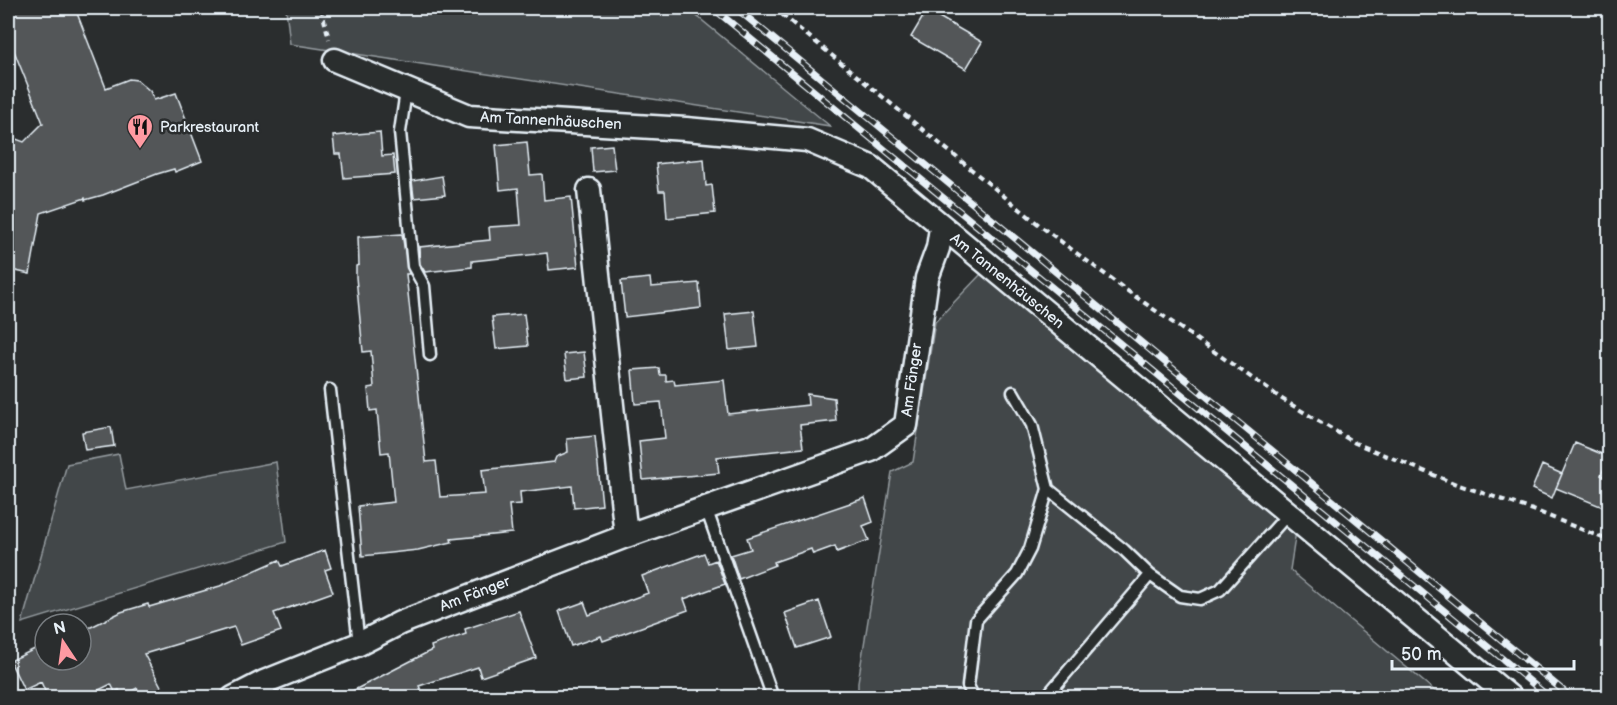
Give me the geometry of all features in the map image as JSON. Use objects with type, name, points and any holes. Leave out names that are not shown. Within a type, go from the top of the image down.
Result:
[{"type":"street","name":"Am Tannenhäuschen","points":[[335,60],[469,116],[686,129],[807,140],[871,167],[941,228],[1510,698]]},
{"type":"street","points":[[589,190],[626,536]]},
{"type":"street","name":"Am Fänger","points":[[233,698],[268,690],[400,623],[626,536],[871,450],[906,425],[927,278],[938,248],[941,228]]},
{"type":"lane","points":[[406,91],[400,132],[413,266],[424,286],[430,355]]},
{"type":"lane","points":[[330,390],[359,644]]},
{"type":"lane","points":[[974,698],[968,686],[976,620],[1017,574],[1030,549],[1048,489],[1032,425],[1013,392]]},
{"type":"lane","points":[[1048,489],[1124,550],[1150,575],[1180,596],[1200,599],[1220,590],[1288,514]]},
{"type":"lane","points":[[706,508],[774,698]]},
{"type":"lane","points":[[1045,698],[1150,575]]},
{"type":"path","points":[[321,8],[335,60]]},
{"type":"path","points":[[774,8],[1043,228],[1126,290],[1282,399],[1355,443],[1456,484],[1536,511],[1610,541]]},
{"type":"shaded area","points":[[286,8],[687,8],[830,126],[290,44]]},
{"type":"shaded area","points":[[983,272],[1296,531],[1290,570],[1442,697],[858,698],[858,682],[892,472],[913,462],[935,322]]},
{"type":"shaded area","points":[[119,454],[126,490],[276,462],[286,542],[58,612],[33,612],[33,620],[22,623],[67,464]]},
{"type":"building","points":[[8,8],[75,8],[106,88],[129,79],[137,80],[150,91],[154,100],[176,93],[202,161],[175,172],[174,169],[157,174],[103,195],[85,200],[85,198],[41,213],[30,274],[11,270],[13,256],[8,255],[8,136],[24,142],[43,123],[12,46],[8,48]]},
{"type":"building","points":[[927,10],[982,42],[966,69],[911,37]]},
{"type":"building","points":[[380,132],[382,156],[393,155],[395,174],[344,178],[341,154],[335,154],[333,136]]},
{"type":"building","points":[[527,142],[530,175],[542,174],[544,200],[571,197],[578,267],[549,270],[547,253],[472,261],[472,267],[425,272],[420,264],[419,247],[490,240],[489,227],[521,225],[518,188],[500,190],[496,145]]},
{"type":"building","points":[[612,145],[615,170],[593,172],[591,147]]},
{"type":"building","points":[[704,159],[706,186],[712,185],[715,213],[667,218],[665,191],[659,191],[656,164]]},
{"type":"building","points":[[442,176],[445,195],[414,198],[412,181]]},
{"type":"building","points":[[402,234],[409,274],[406,274],[426,462],[436,461],[440,497],[485,494],[482,470],[554,462],[556,457],[568,452],[567,439],[595,436],[602,505],[574,508],[572,486],[520,492],[521,504],[509,505],[512,533],[451,539],[452,542],[418,550],[362,556],[358,506],[394,502],[389,452],[381,453],[377,410],[370,411],[368,388],[374,387],[371,351],[363,352],[356,277],[356,266],[359,265],[358,237]]},
{"type":"building","points":[[650,278],[651,287],[699,283],[701,308],[625,317],[621,281]]},
{"type":"building","points":[[754,311],[758,347],[729,350],[725,314]]},
{"type":"building","points":[[524,314],[528,346],[496,349],[492,317]]},
{"type":"building","points":[[584,352],[587,377],[567,379],[564,354]]},
{"type":"building","points":[[659,368],[660,375],[666,375],[666,381],[674,380],[675,385],[724,380],[728,414],[808,405],[807,394],[834,398],[836,421],[800,425],[803,448],[717,457],[719,473],[643,480],[639,441],[665,438],[661,402],[635,404],[632,370]]},
{"type":"building","points":[[111,427],[114,446],[85,450],[82,432]]},
{"type":"building","points":[[1575,443],[1609,457],[1601,475],[1610,479],[1610,510],[1556,488],[1552,498],[1532,489],[1542,465],[1562,474]]},
{"type":"building","points":[[865,498],[873,522],[863,526],[869,540],[837,552],[835,546],[813,554],[811,549],[774,562],[775,565],[739,579],[731,555],[751,549],[747,538]]},
{"type":"building","points":[[325,550],[331,568],[325,570],[333,592],[274,613],[281,631],[241,645],[234,627],[144,654],[164,692],[153,698],[142,698],[137,688],[123,696],[119,690],[115,692],[111,684],[83,698],[48,698],[41,682],[24,690],[10,661],[33,650],[33,672],[93,672],[93,626],[121,612],[148,604],[149,607],[220,586],[279,560],[282,566]]},
{"type":"building","points":[[704,553],[708,563],[716,560],[725,584],[684,599],[688,610],[603,641],[601,636],[571,646],[559,611],[584,602],[589,615],[648,593],[642,576]]},
{"type":"building","points":[[819,601],[831,637],[797,648],[785,613]]},
{"type":"building","points":[[519,611],[536,658],[481,677],[478,667],[419,686],[425,698],[339,698],[432,650],[431,646],[466,634],[465,629]]},
{"type":"railway","points":[[713,8],[1550,698]]},
{"type":"railway","points":[[736,8],[1572,698]]},
{"type":"place","name":"Parkrestaurant","points":[[140,150]]}]
